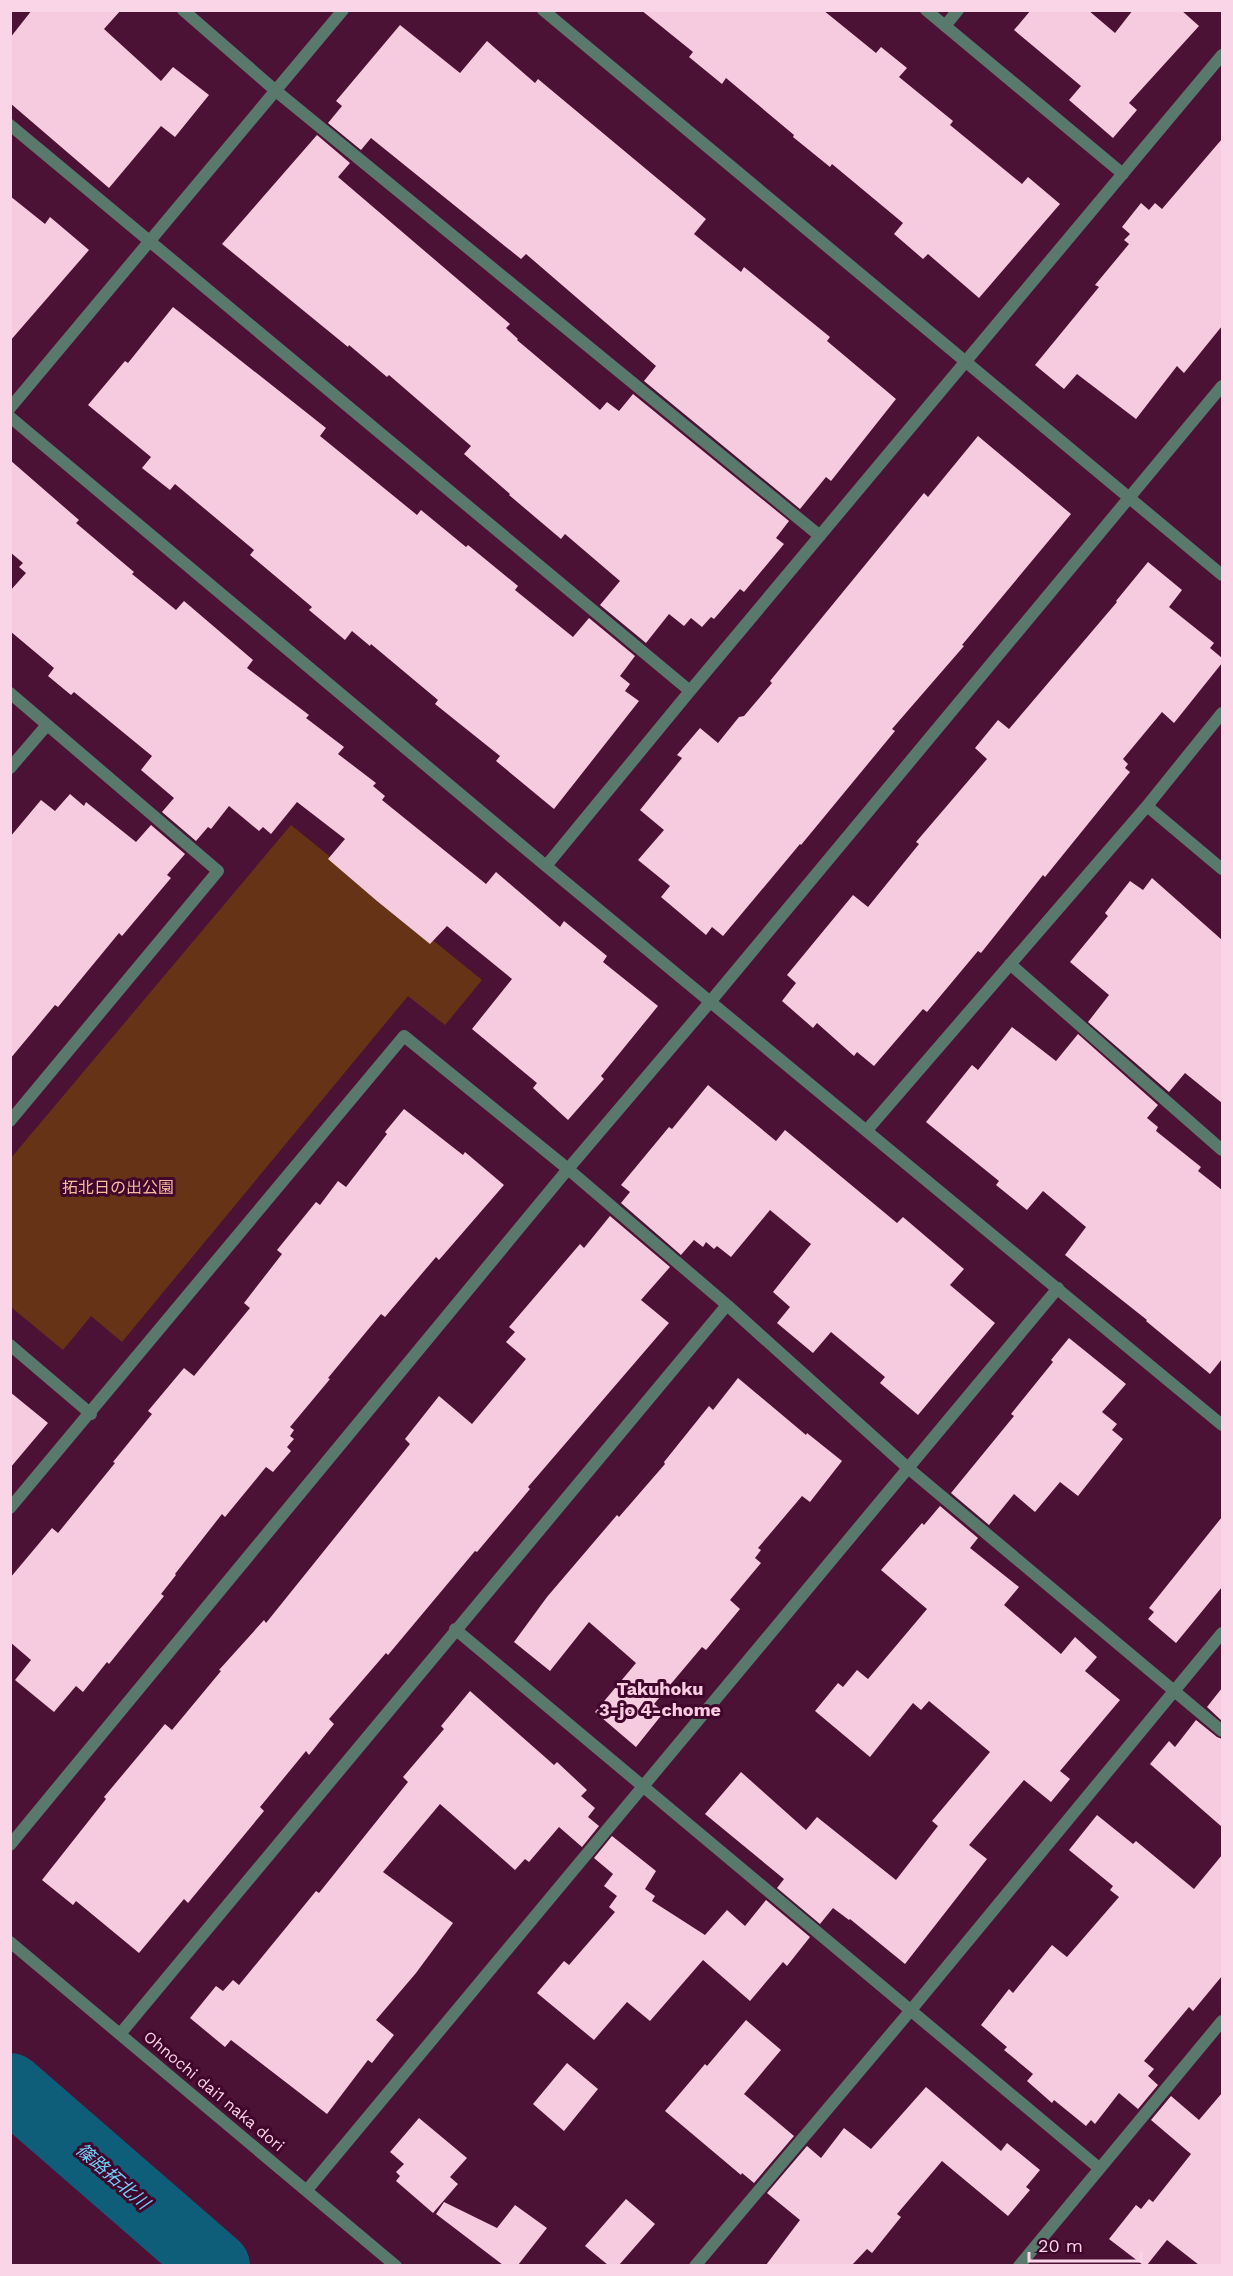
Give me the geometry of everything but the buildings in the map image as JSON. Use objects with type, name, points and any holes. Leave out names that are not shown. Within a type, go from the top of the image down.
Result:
[{"type":"street","points":[[183,10],[276,91],[820,536]]},
{"type":"street","points":[[10,408],[343,10]]},
{"type":"street","points":[[543,10],[1222,575]]},
{"type":"street","points":[[926,10],[1123,174]]},
{"type":"street","points":[[945,26],[958,10]]},
{"type":"street","points":[[546,866],[1222,56]]},
{"type":"street","points":[[10,125],[690,691]]},
{"type":"street","points":[[10,1845],[568,1169],[710,1002],[1222,386]]},
{"type":"street","points":[[10,417],[546,866],[1222,1425]]},
{"type":"street","points":[[10,693],[218,871],[10,1121]]},
{"type":"street","points":[[867,1130],[1147,806],[1222,713]]},
{"type":"street","points":[[10,768],[47,724]]},
{"type":"street","points":[[1147,806],[1222,869]]},
{"type":"street","points":[[1010,964],[1222,1150]]},
{"type":"street","points":[[10,1508],[405,1036],[568,1169],[727,1305],[908,1468],[1222,1731]]},
{"type":"street","points":[[307,2190],[1058,1288]]},
{"type":"street","points":[[120,2034],[727,1305]]},
{"type":"street","points":[[10,1345],[91,1414]]},
{"type":"street","points":[[455,1629],[1099,2168]]},
{"type":"street","points":[[695,2265],[911,2010],[1222,1633]]},
{"type":"street","name":"Ohnochi dai1 naka dori","points":[[10,1942],[396,2265]]},
{"type":"street","points":[[1018,2265],[1222,2021]]},
{"type":"green space","name":"拓北日の出公園","points":[[291,825],[482,980],[445,1025],[408,996],[122,1342],[91,1316],[63,1350],[11,1307],[11,1158]]},
{"type":"waterway","name":"篠路拓北川","points":[[10,2087],[216,2266]]},
{"type":"district","name":"Takuhoku 3-jo 4-chome","points":[[660,1698]]}]
